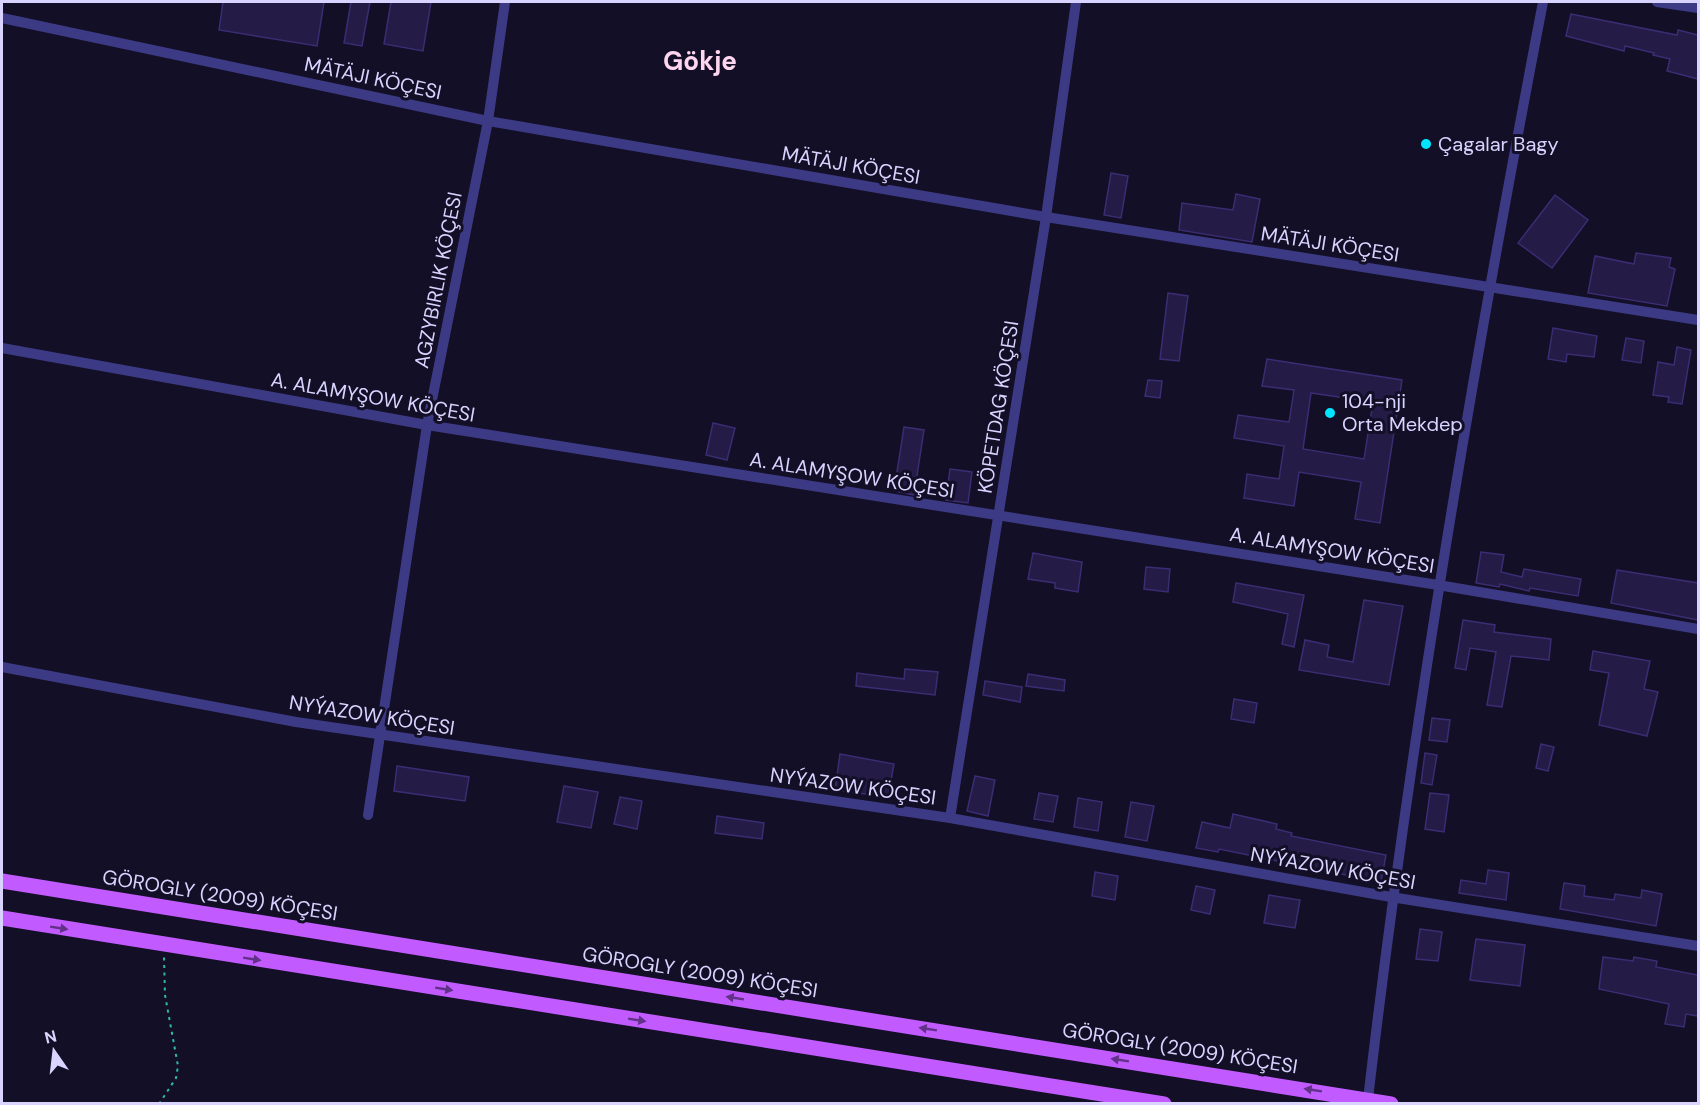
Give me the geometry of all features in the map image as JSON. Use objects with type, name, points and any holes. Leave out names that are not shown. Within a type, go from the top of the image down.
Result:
[{"type":"main road","name":"GÖROGLY (2009) KÖÇESI","points":[[2,881],[1392,1104]]},
{"type":"main road","points":[[2,918],[1164,1104]]},
{"type":"street","name":"AGZYBIRLIK KÖÇESI","points":[[368,815],[427,425],[488,121],[505,2]]},
{"type":"street","name":"KÖPETDAG KÖÇESI","points":[[950,818],[1046,217],[1076,2]]},
{"type":"street","points":[[1368,1099],[1391,897],[1438,585],[1488,288],[1543,2]]},
{"type":"street","points":[[1657,2],[1698,8]]},
{"type":"street","name":"MÄTÄJI KÖÇESI","points":[[2,18],[488,121],[1046,217],[1698,320]]},
{"type":"street","name":"A. ALAMYŞOW KÖÇESI","points":[[2,348],[427,425],[1438,585],[1698,629]]},
{"type":"street","name":"NYÝAZOW KÖÇESI","points":[[2,667],[380,735],[950,818],[1391,897],[1698,946]]},
{"type":"path","points":[[159,1104],[176,1078],[178,1066],[165,995],[165,945]]},
{"type":"building","points":[[223,2],[324,2],[317,46],[219,30]]},
{"type":"building","points":[[351,2],[370,2],[362,46],[344,43]]},
{"type":"building","points":[[391,2],[431,2],[423,51],[384,44]]},
{"type":"building","points":[[1571,14],[1677,35],[1678,30],[1698,35],[1698,79],[1667,71],[1670,59],[1653,55],[1654,53],[1625,46],[1624,51],[1566,36]]},
{"type":"building","points":[[1111,173],[1128,176],[1121,218],[1104,215]]},
{"type":"building","points":[[1236,194],[1260,199],[1252,242],[1179,230],[1182,203],[1233,210]]},
{"type":"building","points":[[1555,195],[1588,220],[1552,268],[1518,243]]},
{"type":"building","points":[[1636,253],[1671,258],[1669,267],[1675,269],[1667,306],[1588,293],[1595,256],[1634,264]]},
{"type":"building","points":[[1168,293],[1188,296],[1179,361],[1160,359]]},
{"type":"building","points":[[1553,328],[1597,336],[1594,357],[1567,354],[1566,362],[1548,359]]},
{"type":"building","points":[[1626,338],[1644,341],[1641,363],[1622,360]]},
{"type":"building","points":[[1677,347],[1691,350],[1682,404],[1668,402],[1669,397],[1653,395],[1658,362],[1674,365]]},
{"type":"building","points":[[1267,359],[1402,380],[1380,523],[1355,519],[1361,482],[1299,472],[1294,506],[1244,498],[1247,474],[1279,479],[1284,446],[1234,438],[1238,415],[1289,422],[1294,390],[1262,386]],"holes":[[[1311,393],[1373,402],[1364,459],[1303,449]]]},
{"type":"building","points":[[1148,380],[1162,381],[1160,398],[1145,396]]},
{"type":"building","points":[[713,423],[735,428],[727,460],[706,455]]},
{"type":"building","points":[[904,427],[924,430],[914,495],[894,491]]},
{"type":"building","points":[[950,469],[972,472],[968,503],[946,500]]},
{"type":"building","points":[[1481,552],[1504,555],[1501,572],[1522,577],[1524,569],[1581,579],[1578,596],[1530,588],[1529,591],[1500,584],[1499,587],[1476,583]]},
{"type":"building","points":[[1033,553],[1082,562],[1078,592],[1055,588],[1055,583],[1028,579]]},
{"type":"building","points":[[1146,567],[1170,569],[1168,592],[1144,589]]},
{"type":"building","points":[[1617,570],[1698,583],[1698,620],[1611,603]]},
{"type":"building","points":[[1236,583],[1304,595],[1294,647],[1282,644],[1288,614],[1233,602]]},
{"type":"building","points":[[1364,600],[1403,606],[1389,685],[1299,670],[1305,640],[1329,645],[1327,657],[1353,662]]},
{"type":"building","points":[[1463,620],[1495,625],[1494,632],[1551,639],[1549,660],[1511,656],[1502,707],[1487,705],[1496,652],[1470,648],[1466,670],[1455,668]]},
{"type":"building","points":[[1593,651],[1650,661],[1644,689],[1658,692],[1647,736],[1599,725],[1609,673],[1590,670]]},
{"type":"building","points":[[905,669],[938,672],[935,695],[856,686],[857,673],[904,679]]},
{"type":"building","points":[[1028,674],[1065,680],[1064,691],[1026,686]]},
{"type":"building","points":[[985,681],[1022,687],[1020,702],[983,695]]},
{"type":"building","points":[[1234,699],[1257,703],[1254,723],[1231,719]]},
{"type":"building","points":[[1432,718],[1450,720],[1447,742],[1429,740]]},
{"type":"building","points":[[1541,744],[1554,747],[1548,771],[1536,768]]},
{"type":"building","points":[[1425,753],[1437,755],[1432,785],[1421,783]]},
{"type":"building","points":[[840,754],[894,764],[888,797],[835,790]]},
{"type":"building","points":[[397,766],[469,777],[465,801],[394,791]]},
{"type":"building","points":[[975,776],[995,780],[988,816],[967,811]]},
{"type":"building","points":[[564,786],[598,792],[591,828],[557,822]]},
{"type":"building","points":[[1039,793],[1058,796],[1053,822],[1034,819]]},
{"type":"building","points":[[1430,793],[1449,795],[1444,832],[1425,829]]},
{"type":"building","points":[[620,797],[642,801],[637,829],[614,824]]},
{"type":"building","points":[[1078,798],[1102,802],[1098,831],[1074,827]]},
{"type":"building","points":[[1131,802],[1154,806],[1147,841],[1125,837]]},
{"type":"building","points":[[1233,814],[1277,824],[1276,829],[1292,833],[1291,836],[1386,855],[1381,882],[1219,849],[1218,852],[1196,848],[1202,822],[1230,828]]},
{"type":"building","points":[[717,816],[764,823],[762,839],[715,833]]},
{"type":"building","points":[[1488,870],[1509,873],[1506,900],[1459,893],[1461,880],[1486,884]]},
{"type":"building","points":[[1095,872],[1118,876],[1115,900],[1092,896]]},
{"type":"building","points":[[1564,883],[1585,886],[1584,896],[1614,900],[1615,894],[1641,898],[1642,890],[1662,894],[1656,926],[1560,909]]},
{"type":"building","points":[[1196,886],[1215,890],[1210,914],[1191,910]]},
{"type":"building","points":[[1269,895],[1300,900],[1295,928],[1264,923]]},
{"type":"building","points":[[1420,929],[1442,932],[1438,961],[1416,959]]},
{"type":"building","points":[[1476,939],[1525,945],[1520,986],[1470,980]]},
{"type":"building","points":[[1603,957],[1633,961],[1634,957],[1657,961],[1656,967],[1698,975],[1698,1016],[1686,1014],[1684,1027],[1665,1024],[1669,1004],[1599,989]]},
{"type":"place","name":"Çagalar Bagy","points":[[1426,144]]},
{"type":"place","name":"104-nji Orta Mekdep","points":[[1330,413]]},
{"type":"district","name":"Gökje","points":[[700,61]]}]
